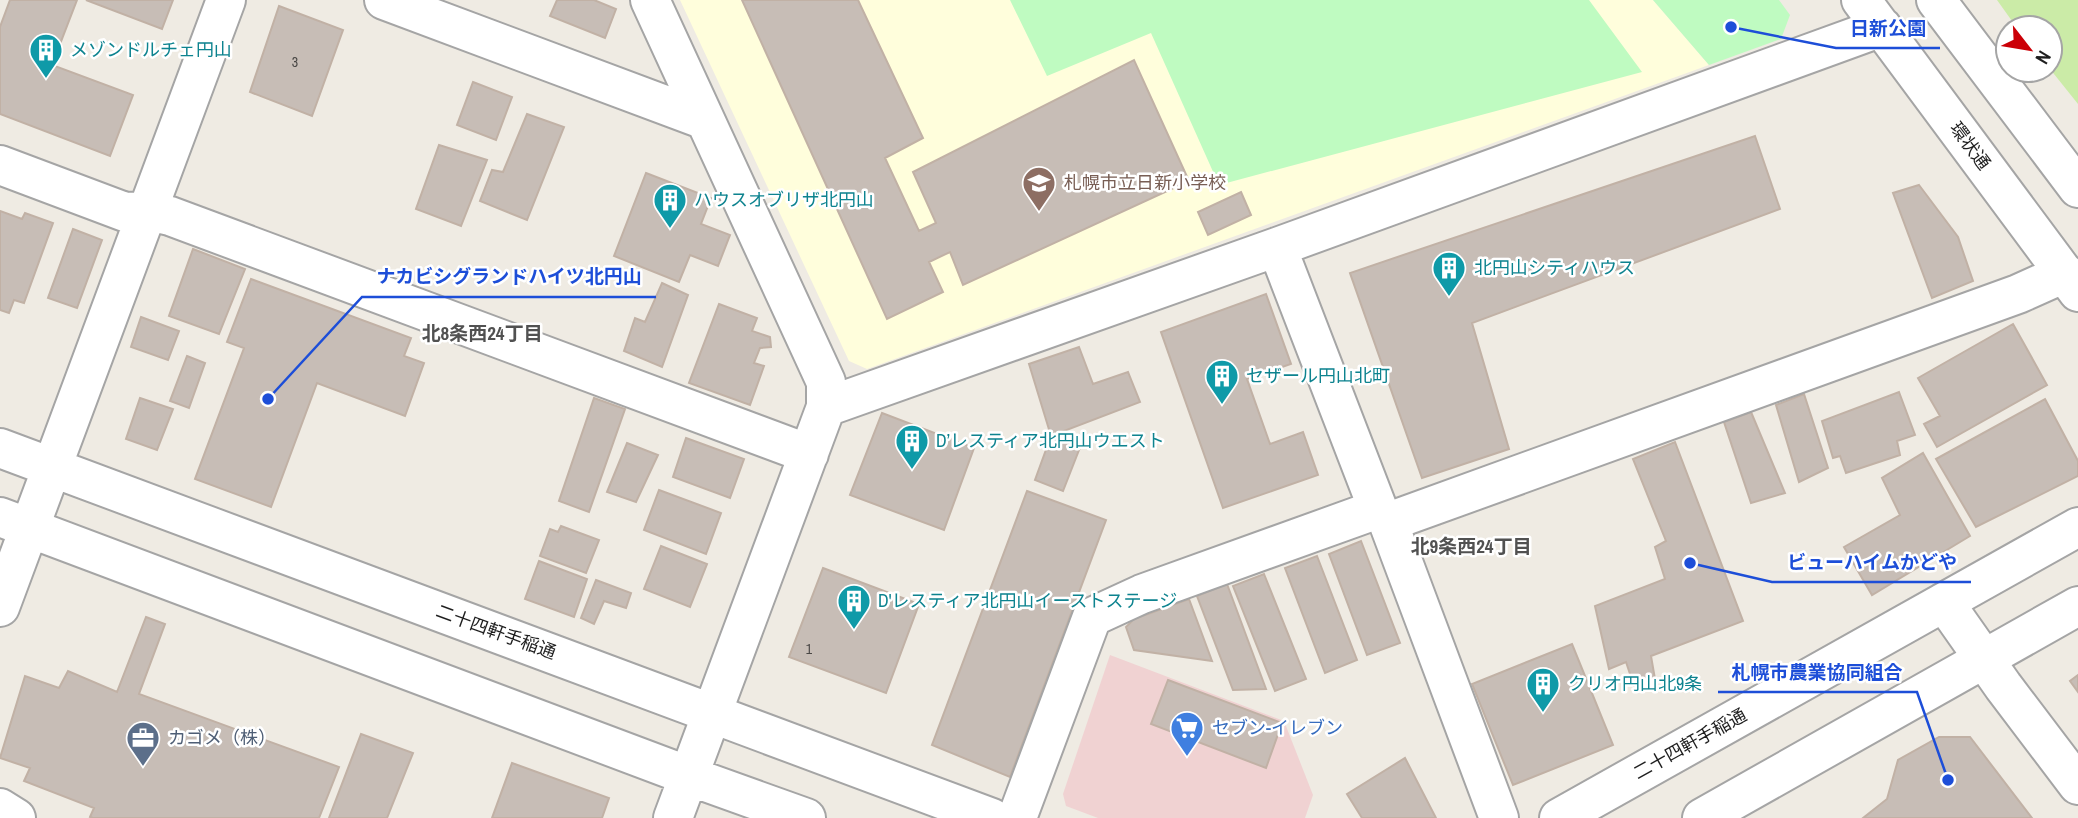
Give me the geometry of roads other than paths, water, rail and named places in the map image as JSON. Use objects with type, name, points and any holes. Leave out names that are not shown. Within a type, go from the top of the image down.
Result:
[{"type":"street","points":[[0,607],[15,523],[52,468],[226,0]]},
{"type":"street","points":[[384,0],[705,120]]},
{"type":"street","points":[[650,0],[826,382],[826,407],[673,818]]},
{"type":"street","points":[[1936,0],[2078,188]]},
{"type":"street","points":[[826,407],[1278,247],[1872,14]]},
{"type":"street","name":"環状通","points":[[1872,14],[2072,283]]},
{"type":"street","points":[[0,166],[125,212],[148,211],[170,216],[809,454]]},
{"type":"street","points":[[1278,247],[1499,818]]},
{"type":"street","points":[[1017,818],[1092,617],[1142,594],[1383,515],[2018,294],[2072,283]]},
{"type":"street","name":"二十四軒手稲通","points":[[0,448],[992,818]]},
{"type":"street","points":[[15,523],[806,818]]},
{"type":"street","name":"二十四軒手稲通","points":[[1559,818],[2078,527]]},
{"type":"street","points":[[1944,602],[2078,785]]},
{"type":"street","points":[[1702,818],[2078,606]]},
{"type":"street","points":[[0,808],[16,818]]},
{"type":"place","name":"日新公園","points":[[1731,27]]},
{"type":"place","name":"メゾンドルチェ円山","points":[[46,80]]},
{"type":"place","name":"札幌市立日新小学校","points":[[1039,213]]},
{"type":"place","name":"ハウスオブリザ北円山","points":[[670,230]]},
{"type":"place","name":"北円山シティハウス","points":[[1449,298]]},
{"type":"place","name":"ナカビシグランドハイツ北円山","points":[[268,399]]},
{"type":"place","name":"セザール円山北町","points":[[1222,406]]},
{"type":"place","name":"D’レスティア北円山ウエスト","points":[[912,471]]},
{"type":"place","name":"ビューハイムかどや","points":[[1690,563]]},
{"type":"place","name":"D'レスティア北円山イーストステージ","points":[[854,631]]},
{"type":"place","name":"クリオ円山北9条","points":[[1543,714]]},
{"type":"place","name":"セブン-イレブン","points":[[1187,758]]},
{"type":"place","name":"カゴメ（株）","points":[[143,768]]},
{"type":"place","name":"札幌市農業協同組合","points":[[1948,780]]},
{"type":"district","name":"北8条西24丁目","points":[[482,333]]},
{"type":"district","name":"北9条西24丁目","points":[[1471,546]]}]
